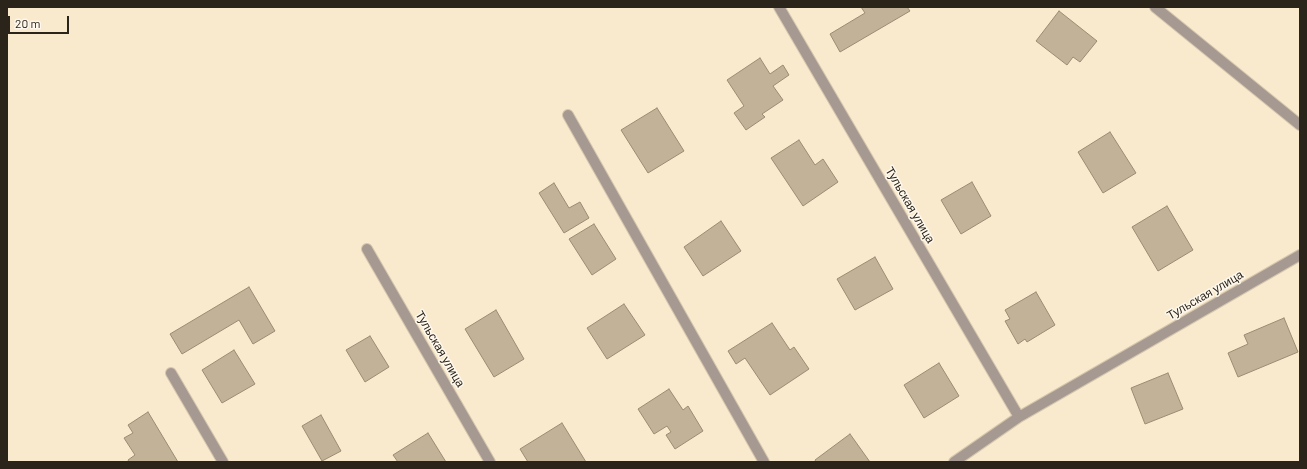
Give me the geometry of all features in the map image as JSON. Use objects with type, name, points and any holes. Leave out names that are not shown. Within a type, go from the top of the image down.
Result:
[{"type":"street","name":"Тульская улица","points":[[779,7],[1019,417]]},
{"type":"street","points":[[1155,7],[1300,125]]},
{"type":"street","points":[[568,115],[764,462]]},
{"type":"street","name":"Тульская улица","points":[[367,249],[490,462]]},
{"type":"street","name":"Тульская улица","points":[[954,462],[1019,417],[1300,255]]},
{"type":"street","points":[[171,373],[223,462]]},
{"type":"building","points":[[861,7],[907,7],[910,11],[840,52],[830,34],[865,13]]},
{"type":"building","points":[[1059,11],[1097,41],[1080,62],[1073,57],[1067,65],[1036,41]]},
{"type":"building","points":[[760,58],[770,74],[783,65],[789,75],[773,86],[783,100],[762,114],[765,117],[746,130],[734,113],[744,106],[727,80]]},
{"type":"building","points":[[657,108],[684,151],[648,173],[621,130]]},
{"type":"building","points":[[1110,132],[1136,173],[1103,193],[1078,152]]},
{"type":"building","points":[[799,140],[815,165],[823,159],[838,182],[803,206],[771,158]]},
{"type":"building","points":[[972,182],[991,216],[961,234],[941,200]]},
{"type":"building","points":[[554,183],[569,208],[580,202],[589,218],[564,233],[539,193]]},
{"type":"building","points":[[1167,206],[1193,250],[1158,271],[1132,227]]},
{"type":"building","points":[[721,221],[741,251],[703,276],[684,247]]},
{"type":"building","points":[[594,224],[616,259],[592,275],[569,239]]},
{"type":"building","points":[[875,257],[893,289],[855,310],[837,279]]},
{"type":"building","points":[[249,287],[275,331],[253,344],[239,320],[182,354],[170,334]]},
{"type":"building","points":[[1036,292],[1055,325],[1027,342],[1025,339],[1018,344],[1005,321],[1010,319],[1005,310]]},
{"type":"building","points":[[624,304],[645,335],[607,359],[587,328]]},
{"type":"building","points":[[496,310],[524,359],[494,377],[465,329]]},
{"type":"building","points":[[1284,318],[1298,352],[1238,377],[1228,353],[1248,344],[1244,335]]},
{"type":"building","points":[[772,323],[790,350],[794,347],[809,369],[770,395],[745,358],[736,364],[728,351]]},
{"type":"building","points":[[370,336],[389,367],[365,382],[346,350]]},
{"type":"building","points":[[234,350],[255,384],[222,403],[202,370]]},
{"type":"building","points":[[939,363],[959,396],[924,418],[904,385]]},
{"type":"building","points":[[1168,373],[1183,409],[1145,424],[1131,388]]},
{"type":"building","points":[[669,389],[683,410],[688,406],[703,431],[675,449],[666,435],[671,432],[667,426],[654,434],[638,409]]},
{"type":"building","points":[[148,412],[178,462],[129,462],[128,460],[135,455],[124,438],[133,433],[128,425]]},
{"type":"building","points":[[321,415],[341,451],[322,461],[302,426]]},
{"type":"building","points":[[562,423],[586,462],[528,462],[520,449]]},
{"type":"building","points":[[428,433],[446,462],[398,462],[393,455]]},
{"type":"building","points":[[850,434],[870,462],[816,462],[815,460]]}]
